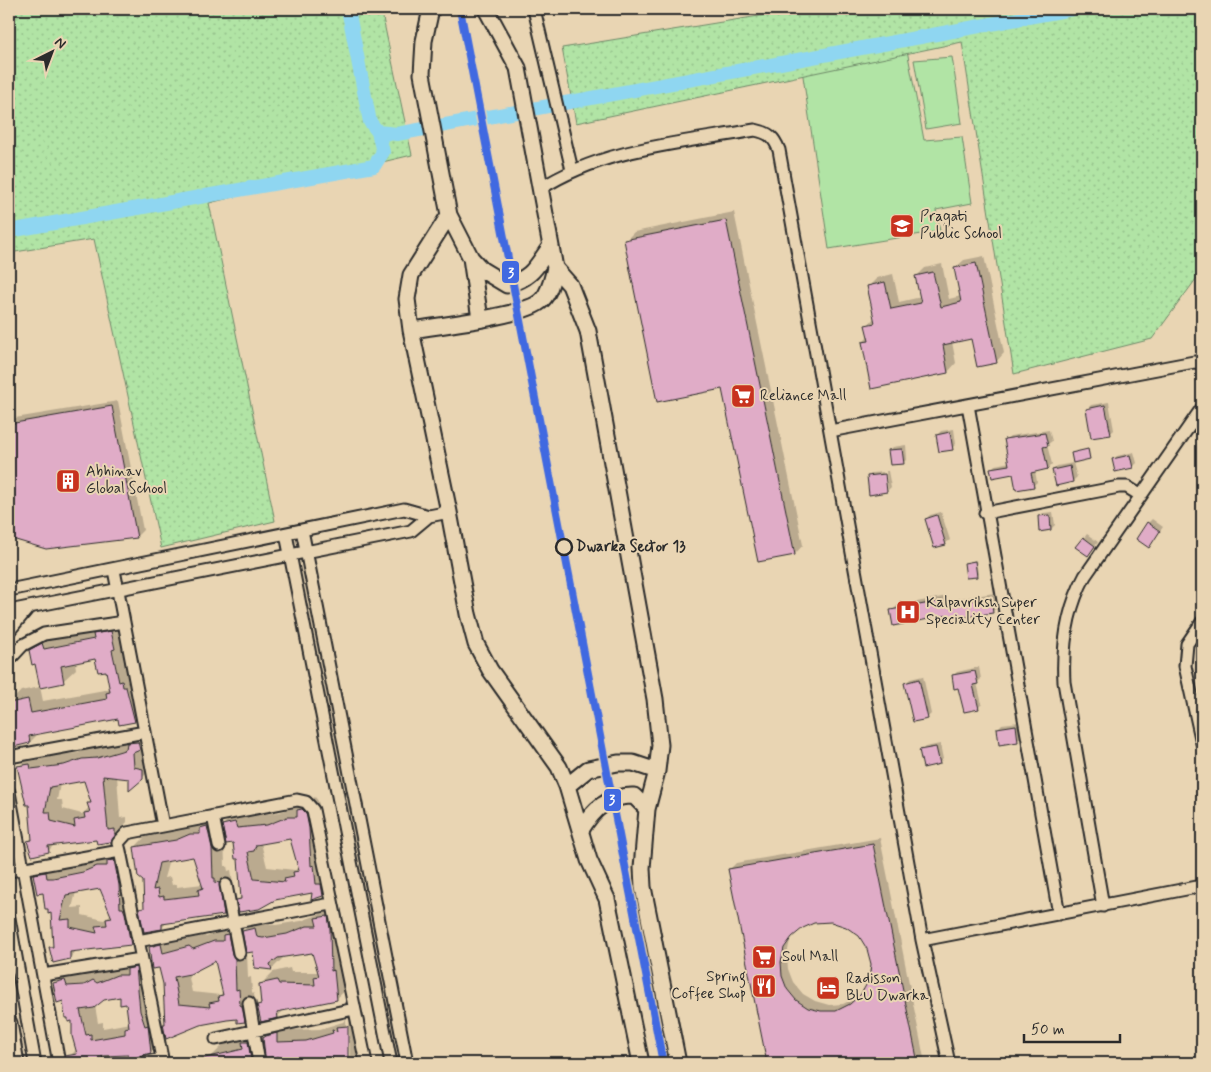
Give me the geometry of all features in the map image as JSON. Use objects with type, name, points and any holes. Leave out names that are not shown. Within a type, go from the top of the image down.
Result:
[{"type":"street","points":[[431,9],[421,59],[427,101],[449,215],[471,258],[482,270],[507,285],[530,276],[550,247]]},
{"type":"street","points":[[486,9],[511,52],[521,86],[555,268],[570,285],[588,331],[655,699],[660,745],[657,771],[647,809],[642,868],[643,887],[678,1063]]},
{"type":"street","points":[[534,9],[572,170]]},
{"type":"street","points":[[540,189],[572,170],[616,155],[755,130],[765,132],[774,139],[780,150],[922,940],[949,1063]]},
{"type":"street","points":[[449,215],[411,275],[407,299],[411,330],[468,614],[476,644],[490,670],[559,767],[567,786],[589,860],[599,877],[607,899],[641,1063]]},
{"type":"street","points":[[471,258],[480,319]]},
{"type":"street","points":[[411,330],[480,319],[534,306],[542,301],[547,293],[555,268]]},
{"type":"street","points":[[830,432],[1194,362],[1202,363]]},
{"type":"street","points":[[968,406],[1058,914]]},
{"type":"street","points":[[1103,906],[1066,699],[1064,644],[1072,604],[1078,588],[1140,494],[1202,408]]},
{"type":"street","points":[[986,513],[1118,487],[1127,487],[1140,494]]},
{"type":"street","points":[[10,588],[114,570],[404,509],[429,516],[449,512]]},
{"type":"street","points":[[9,611],[411,531],[429,516]]},
{"type":"street","points":[[302,530],[407,1063]]},
{"type":"street","points":[[286,534],[390,1063]]},
{"type":"street","points":[[114,570],[163,826]]},
{"type":"street","points":[[9,631],[29,607]]},
{"type":"street","points":[[9,660],[22,645],[44,634],[124,622]]},
{"type":"street","points":[[1202,622],[1188,644],[1185,666],[1202,742]]},
{"type":"street","points":[[9,757],[145,732]]},
{"type":"street","points":[[567,786],[588,769],[618,763],[633,763],[657,771]]},
{"type":"street","points":[[9,792],[58,1063]]},
{"type":"street","points":[[581,830],[597,808],[626,796],[634,796],[647,809]]},
{"type":"street","points":[[141,1063],[162,1061],[118,843],[127,833],[297,800],[306,802],[313,810],[331,904],[366,1063]]},
{"type":"street","points":[[213,816],[219,846]]},
{"type":"street","points":[[9,870],[120,851]]},
{"type":"street","points":[[226,885],[239,953]]},
{"type":"street","points":[[922,940],[1202,886]]},
{"type":"street","points":[[138,941],[331,904]]},
{"type":"street","points":[[9,918],[35,1063]]},
{"type":"street","points":[[43,975],[141,959]]},
{"type":"street","points":[[249,1003],[258,1058]]},
{"type":"street","points":[[216,1039],[354,1009]]},
{"type":"street","points":[[9,1023],[16,1063]]},
{"type":"green space","points":[[9,9],[381,9],[412,155],[209,203],[275,521],[161,548],[94,239],[9,253]]},
{"type":"green space","points":[[802,9],[1202,9],[1202,271],[1152,339],[1014,374],[962,42],[576,123],[562,48]]},
{"type":"green space","points":[[907,50],[924,140],[962,137],[972,203],[936,210],[940,231],[829,249],[801,63]]},
{"type":"green space","points":[[952,57],[962,123],[926,129],[914,60]]},
{"type":"building","name":"Reliance Mall","points":[[726,220],[795,555],[758,562],[722,389],[657,402],[624,240]]},
{"type":"building","points":[[976,263],[997,363],[977,367],[971,339],[943,345],[948,373],[871,389],[862,342],[869,341],[865,325],[875,323],[867,286],[885,282],[891,309],[921,303],[915,276],[933,272],[941,307],[961,302],[954,268]]},
{"type":"building","points":[[1105,405],[1111,435],[1091,438],[1086,409]]},
{"type":"building","name":"Abhinav Global School","points":[[112,406],[137,538],[46,549],[9,538],[9,424]]},
{"type":"building","points":[[950,432],[953,450],[939,452],[936,435]]},
{"type":"building","points":[[1045,433],[1048,446],[1043,447],[1048,469],[1031,473],[1034,487],[1016,490],[1013,474],[992,478],[990,468],[1009,465],[1004,439]]},
{"type":"building","points":[[902,449],[904,464],[890,465],[888,450]]},
{"type":"building","points":[[1088,449],[1090,459],[1073,463],[1071,453]]},
{"type":"building","points":[[1130,455],[1133,468],[1115,472],[1112,459]]},
{"type":"building","points":[[1070,466],[1073,482],[1056,486],[1052,470]]},
{"type":"building","points":[[885,474],[887,492],[869,495],[867,476]]},
{"type":"building","points":[[937,515],[946,545],[934,548],[925,519]]},
{"type":"building","points":[[1050,515],[1051,530],[1039,532],[1038,516]]},
{"type":"building","points":[[1147,522],[1160,531],[1149,548],[1136,539]]},
{"type":"building","points":[[1083,537],[1095,546],[1088,556],[1075,547]]},
{"type":"building","points":[[975,561],[977,577],[966,578],[964,563]]},
{"type":"building","points":[[991,598],[993,613],[950,619],[949,615],[893,626],[890,610],[942,601],[942,604]]},
{"type":"building","points":[[111,631],[115,649],[112,650],[119,682],[122,681],[123,687],[126,687],[135,722],[119,725],[118,719],[29,736],[30,743],[9,748],[9,728],[11,728],[9,703],[28,699],[31,713],[107,699],[106,693],[110,692],[106,671],[98,672],[95,659],[61,666],[64,683],[40,688],[35,664],[32,665],[29,650],[42,643],[44,649],[94,639],[93,634]]},
{"type":"building","points":[[975,671],[978,684],[973,685],[979,709],[964,712],[958,688],[954,689],[952,675]]},
{"type":"building","points":[[919,679],[928,719],[913,722],[904,683]]},
{"type":"building","points":[[1016,725],[1018,742],[999,745],[997,728]]},
{"type":"building","points":[[138,742],[140,750],[133,753],[134,767],[143,769],[143,779],[129,791],[129,779],[103,776],[108,830],[115,829],[115,836],[111,842],[97,844],[96,840],[48,846],[49,852],[32,856],[27,841],[32,840],[29,805],[26,805],[17,766],[30,764],[31,769],[64,765],[82,759],[97,758],[121,751],[126,749],[127,743]],"holes":[[[84,781],[91,803],[87,803],[90,812],[84,813],[85,818],[74,820],[75,827],[51,821],[50,812],[45,812],[50,787]]]},
{"type":"building","points":[[936,747],[940,764],[923,768],[919,750]]},
{"type":"building","points":[[302,809],[306,813],[309,828],[311,866],[314,865],[316,884],[321,884],[323,896],[311,900],[312,893],[275,900],[259,909],[239,912],[236,900],[241,899],[238,859],[235,859],[233,843],[226,844],[222,825],[235,822],[237,828],[267,825],[287,817],[297,817],[297,810]],"holes":[[[290,839],[299,871],[293,872],[294,877],[284,879],[285,882],[254,879],[248,852],[254,851],[256,845]]]},
{"type":"building","points":[[207,826],[212,848],[213,878],[215,878],[215,883],[219,882],[224,915],[162,924],[162,929],[144,932],[139,909],[144,908],[143,881],[138,877],[134,847],[176,840],[190,834],[200,834],[200,828]],"holes":[[[193,857],[203,888],[198,890],[199,895],[164,899],[164,896],[159,897],[158,889],[153,890],[159,863]]]},
{"type":"building","name":"Soul Mall","points":[[873,844],[918,1063],[767,1063],[728,869]],"holes":[[[831,922],[846,927],[859,936],[867,949],[871,964],[869,980],[861,994],[850,1004],[836,1011],[821,1011],[808,1008],[796,1000],[787,989],[782,976],[781,962],[784,948],[792,937],[803,928],[814,923]]]},
{"type":"building","points":[[114,860],[119,885],[120,908],[123,908],[125,913],[131,945],[70,952],[70,959],[53,963],[49,947],[53,947],[51,913],[48,914],[48,909],[45,909],[43,893],[37,894],[33,874],[46,872],[47,878],[53,878],[83,872],[97,866],[107,866],[107,861]],"holes":[[[100,889],[112,918],[106,919],[107,925],[95,926],[97,933],[70,927],[70,919],[60,920],[66,895]]]},
{"type":"building","points":[[328,916],[331,971],[334,970],[337,1000],[277,1012],[278,1018],[261,1022],[257,1005],[261,1004],[259,984],[277,980],[279,984],[315,985],[314,977],[319,976],[312,953],[278,958],[270,964],[272,970],[255,968],[253,952],[246,953],[242,931],[255,928],[257,937],[263,938],[287,934],[307,926],[317,926],[315,918]]},
{"type":"building","points":[[228,934],[232,954],[235,959],[236,990],[239,989],[240,1005],[242,1006],[245,1022],[237,1023],[237,1019],[200,1025],[166,1039],[163,1024],[165,1024],[163,984],[159,968],[152,969],[149,947],[161,944],[163,953],[189,946],[193,949],[214,941],[223,941],[223,935]],"holes":[[[215,961],[223,995],[218,996],[219,1001],[209,1003],[210,1007],[179,1004],[174,977],[190,974]]]},
{"type":"building","points":[[136,967],[140,1011],[145,1026],[148,1025],[151,1053],[139,1056],[134,1062],[128,1063],[128,1055],[102,1056],[103,1059],[88,1063],[66,1063],[65,1056],[77,1054],[72,1036],[72,1021],[68,1022],[68,1018],[65,1018],[63,1001],[57,1003],[53,983],[65,980],[67,986],[84,985],[93,980],[97,983],[117,975],[127,975],[127,969]],"holes":[[[120,997],[120,1005],[126,1004],[129,1027],[125,1028],[125,1034],[91,1040],[91,1034],[86,1035],[80,1010],[94,1008],[104,1000]]]},
{"type":"building","points":[[348,1026],[348,1060],[277,1063],[278,1056],[276,1063],[274,1063],[272,1057],[266,1058],[265,1056],[263,1038],[266,1036],[277,1033],[277,1042],[306,1041],[333,1033],[332,1030],[337,1031],[336,1027]]},
{"type":"building","points":[[242,1042],[248,1042],[251,1060],[240,1063],[201,1063],[201,1059],[243,1049]]},
{"type":"waterway","points":[[348,9],[370,122],[378,132],[397,134],[1072,9]]},
{"type":"waterway","points":[[9,231],[374,166],[383,152],[378,132]]},
{"type":"transit line","name":"3","points":[[460,9],[663,1063]]},
{"type":"place","name":"Pragati Public School","points":[[902,226]]},
{"type":"place","name":"Reliance Mall","points":[[743,396]]},
{"type":"place","name":"Abhinav Global School","points":[[68,481]]},
{"type":"place","name":"Dwarka Sector 13","points":[[564,547]]},
{"type":"place","name":"Kalpavriksh Super Speciality Center","points":[[908,612]]},
{"type":"place","name":"Soul Mall","points":[[764,957]]},
{"type":"place","name":"Spring Coffee Shop","points":[[764,986]]},
{"type":"place","name":"Radisson BLU Dwarka","points":[[828,988]]}]
